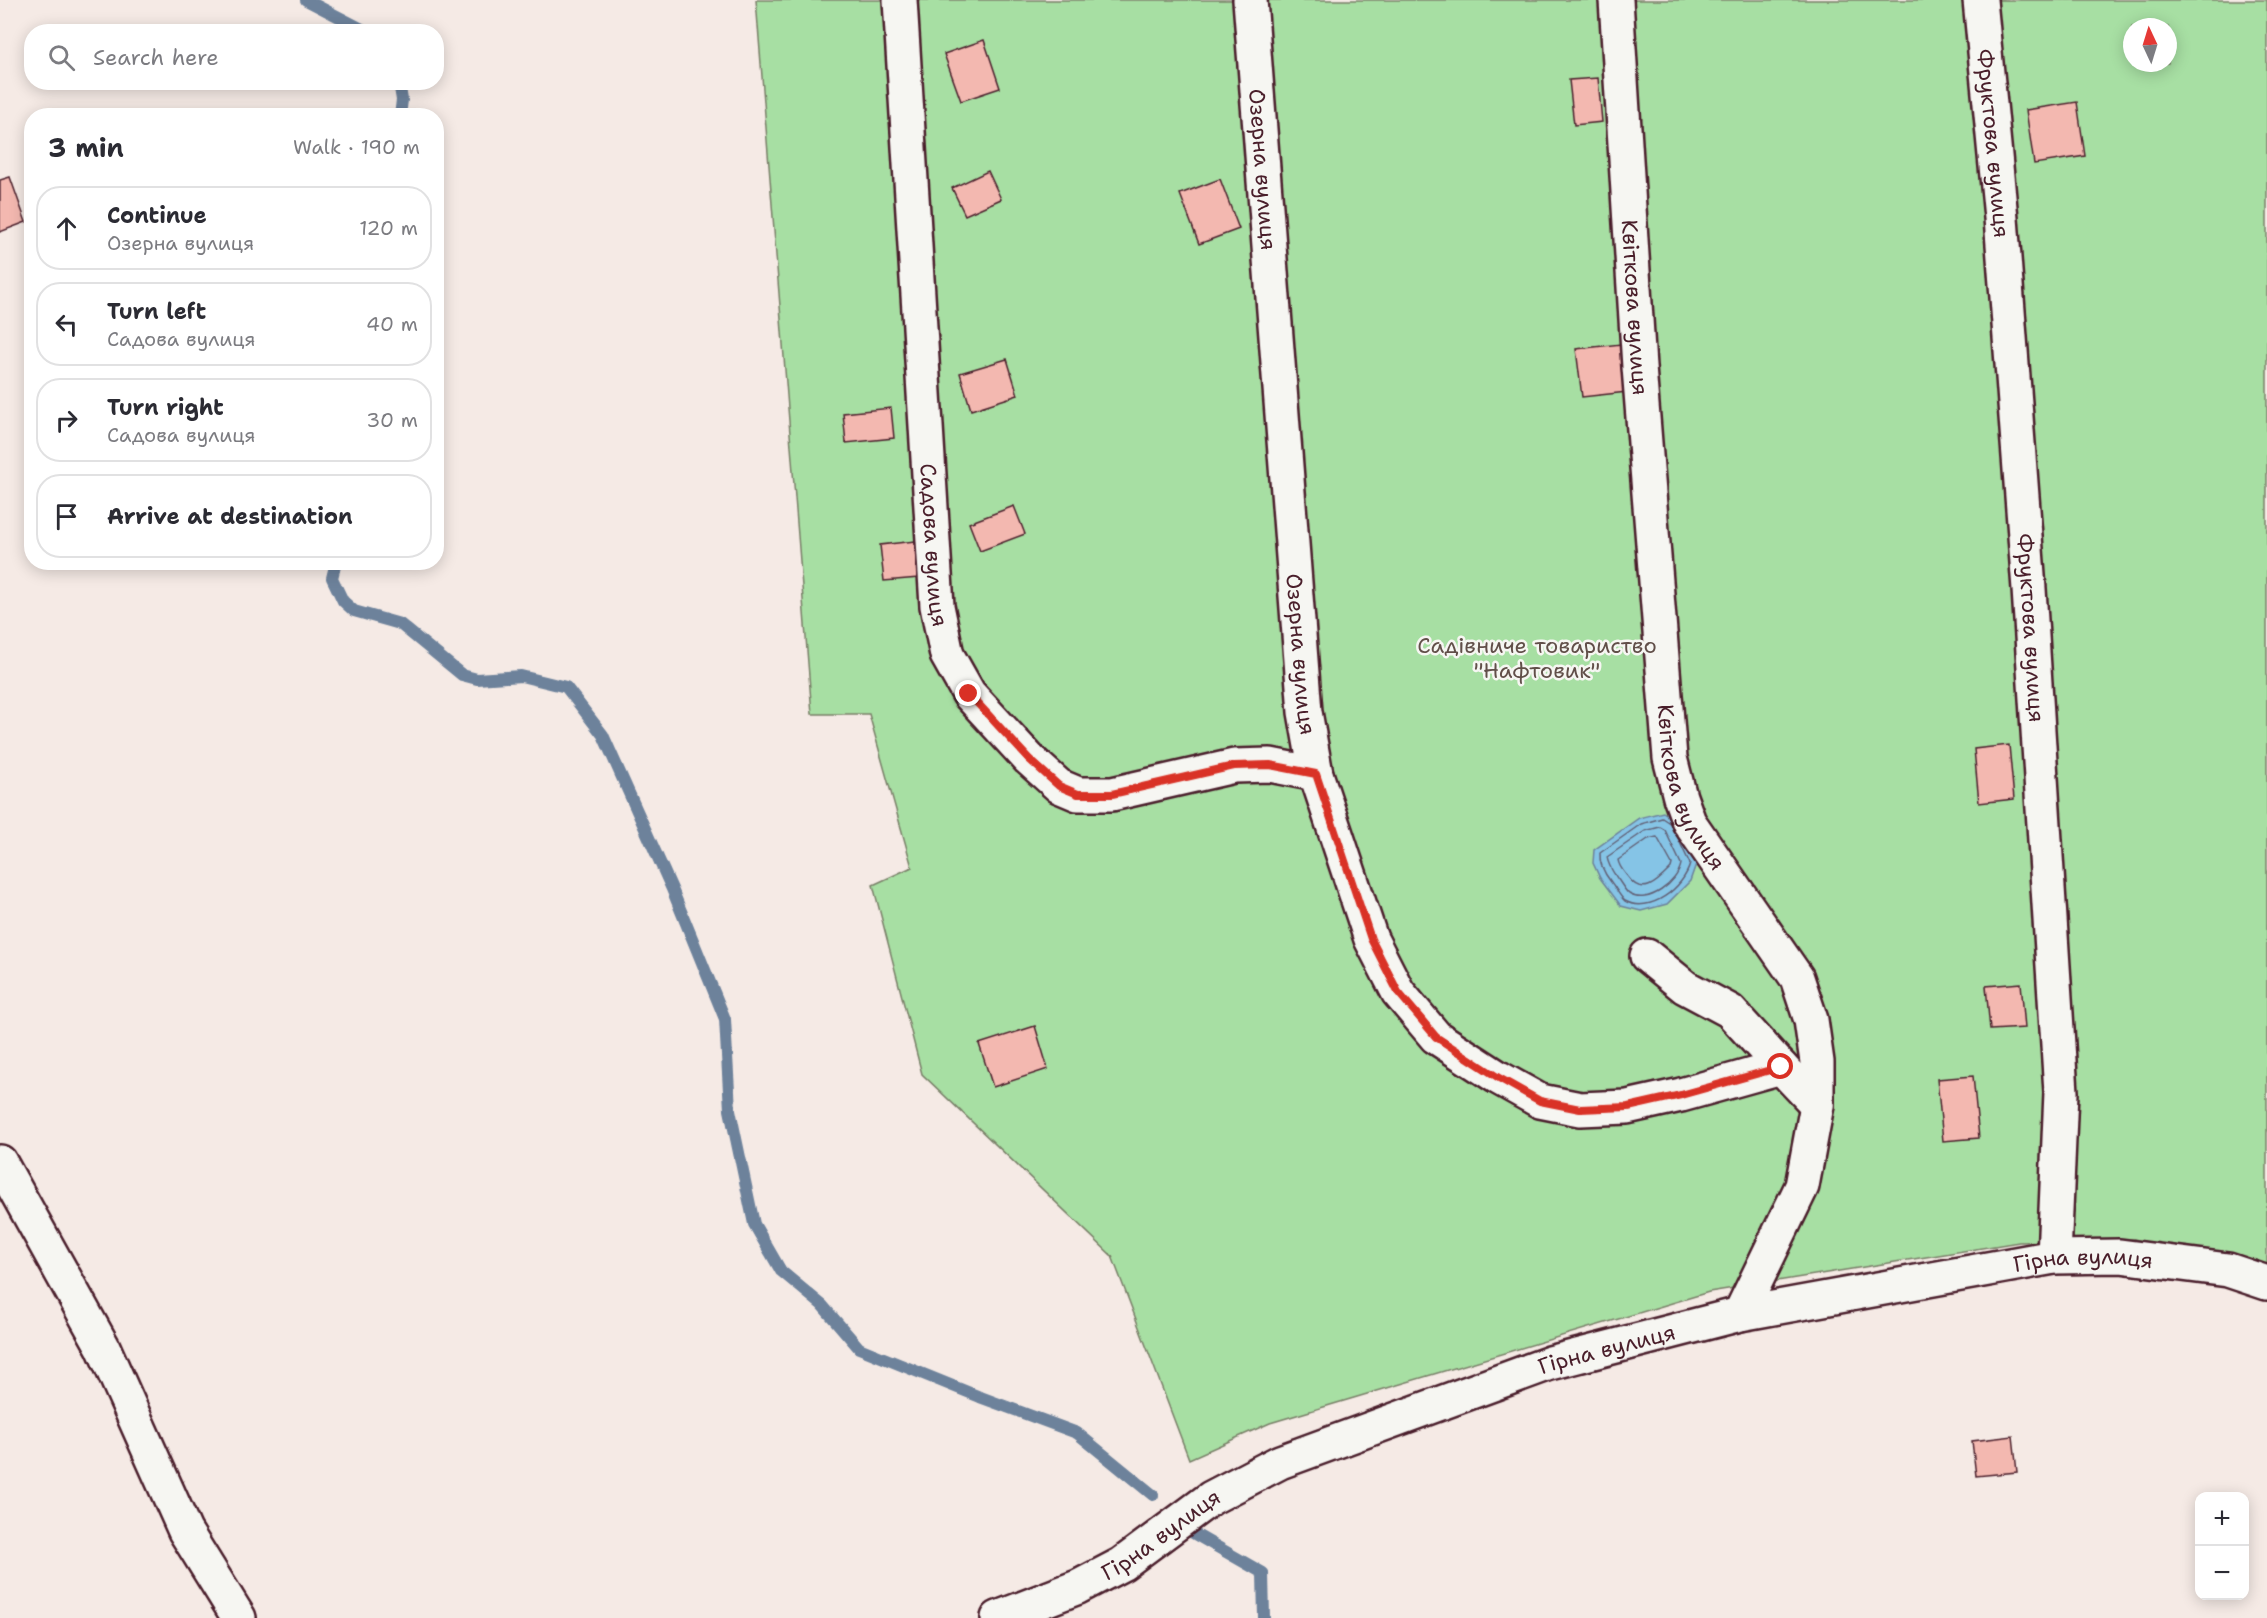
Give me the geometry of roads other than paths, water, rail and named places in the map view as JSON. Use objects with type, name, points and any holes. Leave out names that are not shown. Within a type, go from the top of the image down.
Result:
[{"type":"street","name":"Садова вулиця","points":[[900,0],[937,606],[947,655],[969,694],[1029,759],[1059,786],[1078,794],[1112,794],[1234,766],[1270,765],[1316,774]]},
{"type":"street","name":"Озерна вулиця","points":[[1250,0],[1303,689],[1316,774],[1371,939],[1398,992],[1436,1037],[1499,1078],[1540,1101],[1580,1109],[1628,1107],[1781,1067]]},
{"type":"street","name":"Квіткова вулиця","points":[[1616,0],[1639,367],[1670,758],[1689,822],[1797,978],[1811,1020],[1816,1062],[1817,1105],[1802,1186],[1740,1314]]},
{"type":"street","name":"Фруктова вулиця","points":[[1980,0],[2001,218],[2029,589],[2061,1092],[2054,1257]]},
{"type":"street","points":[[1647,956],[1684,987],[1730,1011],[1817,1105]]},
{"type":"street","points":[[0,1162],[103,1347],[185,1531],[239,1618]]},
{"type":"street","name":"Гірна вулиця","points":[[998,1618],[1078,1587],[1122,1564],[1211,1498],[1280,1462],[1550,1363],[1740,1314],[2054,1257],[2120,1256],[2228,1270],[2267,1283]]},
{"type":"water","points":[[1663,812],[1675,820],[1696,864],[1690,881],[1667,904],[1641,911],[1621,906],[1600,878],[1593,863],[1594,850],[1639,818]]},
{"type":"waterway","points":[[306,0],[352,24]]},
{"type":"waterway","points":[[400,90],[401,108]]},
{"type":"waterway","points":[[334,570],[332,578],[343,601],[354,611],[400,624],[462,675],[477,679],[521,676],[566,687],[603,735],[672,889],[725,1019],[730,1110],[754,1224],[781,1271],[822,1305],[859,1348],[1077,1433],[1153,1495]]},
{"type":"waterway","points":[[1186,1529],[1263,1573],[1264,1618]]},
{"type":"park label","name":"Садівниче товариство \"Нафтовик\"","points":[[1537,658]]}]
